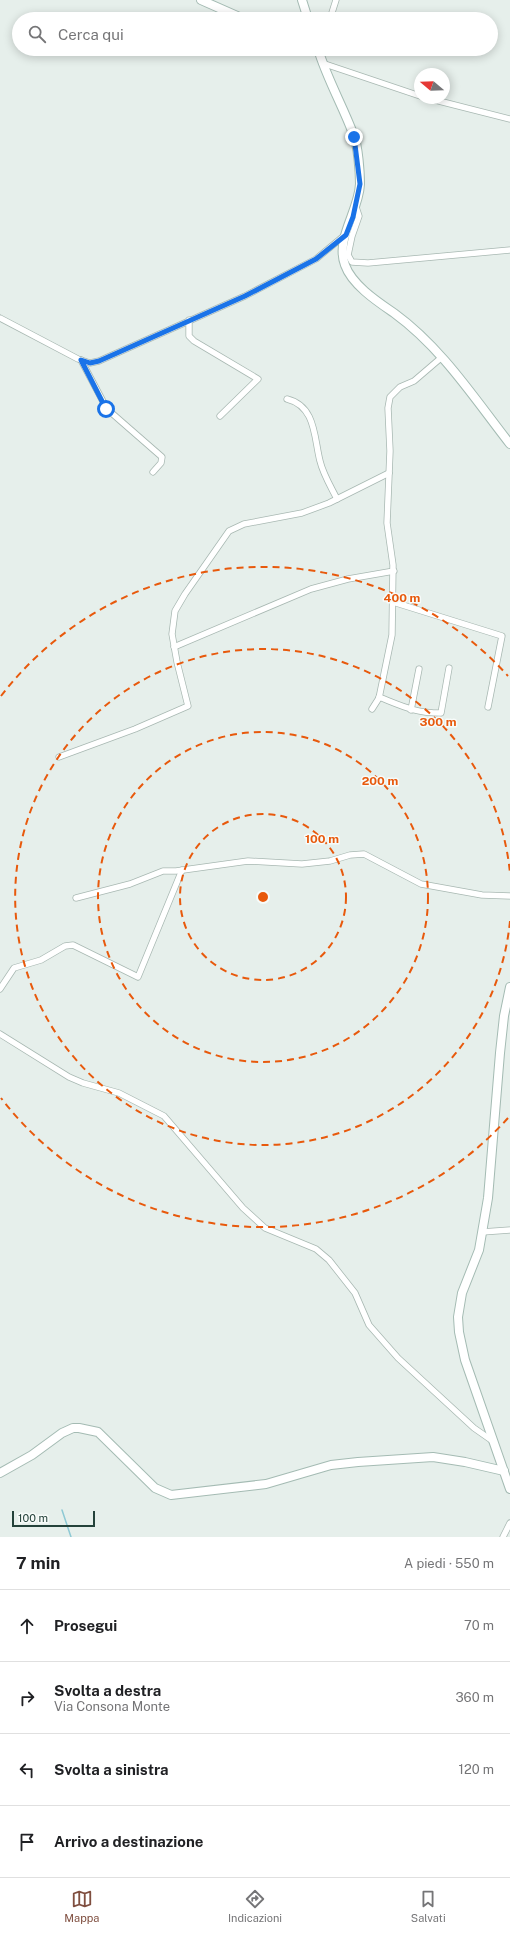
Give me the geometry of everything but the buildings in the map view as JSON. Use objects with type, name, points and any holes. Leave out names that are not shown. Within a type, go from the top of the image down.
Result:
[{"type":"main road","points":[[202,0],[229,12]]},
{"type":"main road","points":[[302,0],[306,12]]},
{"type":"main road","points":[[320,56],[354,137],[360,184],[342,253],[345,266],[356,282],[380,304],[415,328],[442,357],[510,444]]},
{"type":"main road","points":[[509,1486],[465,1360],[458,1332],[458,1305],[479,1250],[488,1198],[503,1023],[510,987]]},
{"type":"main road","points":[[0,1473],[32,1455],[62,1433],[73,1428],[98,1432],[155,1488],[171,1495],[266,1484],[331,1465],[358,1462],[434,1457],[465,1462],[504,1472]]},
{"type":"street","points":[[332,12],[336,0]]},
{"type":"street","points":[[322,63],[414,94]]},
{"type":"street","points":[[450,104],[510,119]]},
{"type":"street","points":[[355,204],[360,216],[352,236],[348,255],[352,262],[368,263],[510,250]]},
{"type":"street","points":[[0,318],[81,360],[90,363],[99,361],[245,296],[316,259],[346,235]]},
{"type":"street","points":[[189,320],[190,336],[194,341],[258,379],[220,416]]},
{"type":"street","points":[[372,709],[379,697],[392,635],[394,570],[387,523],[389,473],[388,408],[390,397],[400,387],[414,381],[442,357]]},
{"type":"street","points":[[81,360],[106,409],[162,457],[161,463],[153,472]]},
{"type":"street","points":[[287,399],[300,405],[310,419],[315,430],[320,462],[337,499]]},
{"type":"street","points":[[59,756],[135,729],[188,706],[172,634],[175,611],[185,594],[229,531],[244,524],[302,513],[337,499],[389,473]]},
{"type":"street","points":[[174,647],[311,590],[348,579],[394,570]]},
{"type":"street","points":[[393,602],[502,636],[488,707]]},
{"type":"street","points":[[379,697],[411,710],[424,713],[441,713],[449,668]]},
{"type":"street","points":[[411,710],[419,670]]},
{"type":"street","points":[[76,898],[130,884],[163,871],[182,870],[248,861],[302,864],[364,854],[421,884],[482,895],[510,896]]},
{"type":"street","points":[[0,989],[14,968],[41,960],[65,946],[74,945],[138,977],[182,870]]},
{"type":"street","points":[[0,1034],[69,1077],[119,1094],[164,1116],[242,1208],[265,1228],[316,1249],[329,1260],[354,1293],[369,1325],[398,1358],[474,1428],[494,1442]]},
{"type":"street","points":[[482,1232],[510,1230]]},
{"type":"street","points":[[503,1537],[510,1523]]},
{"type":"waterway","points":[[62,1510],[71,1537]]},
{"type":"route","points":[[106,409],[81,360],[90,363],[99,361],[245,296],[316,259],[346,235],[353,217],[360,184],[354,137]]}]
